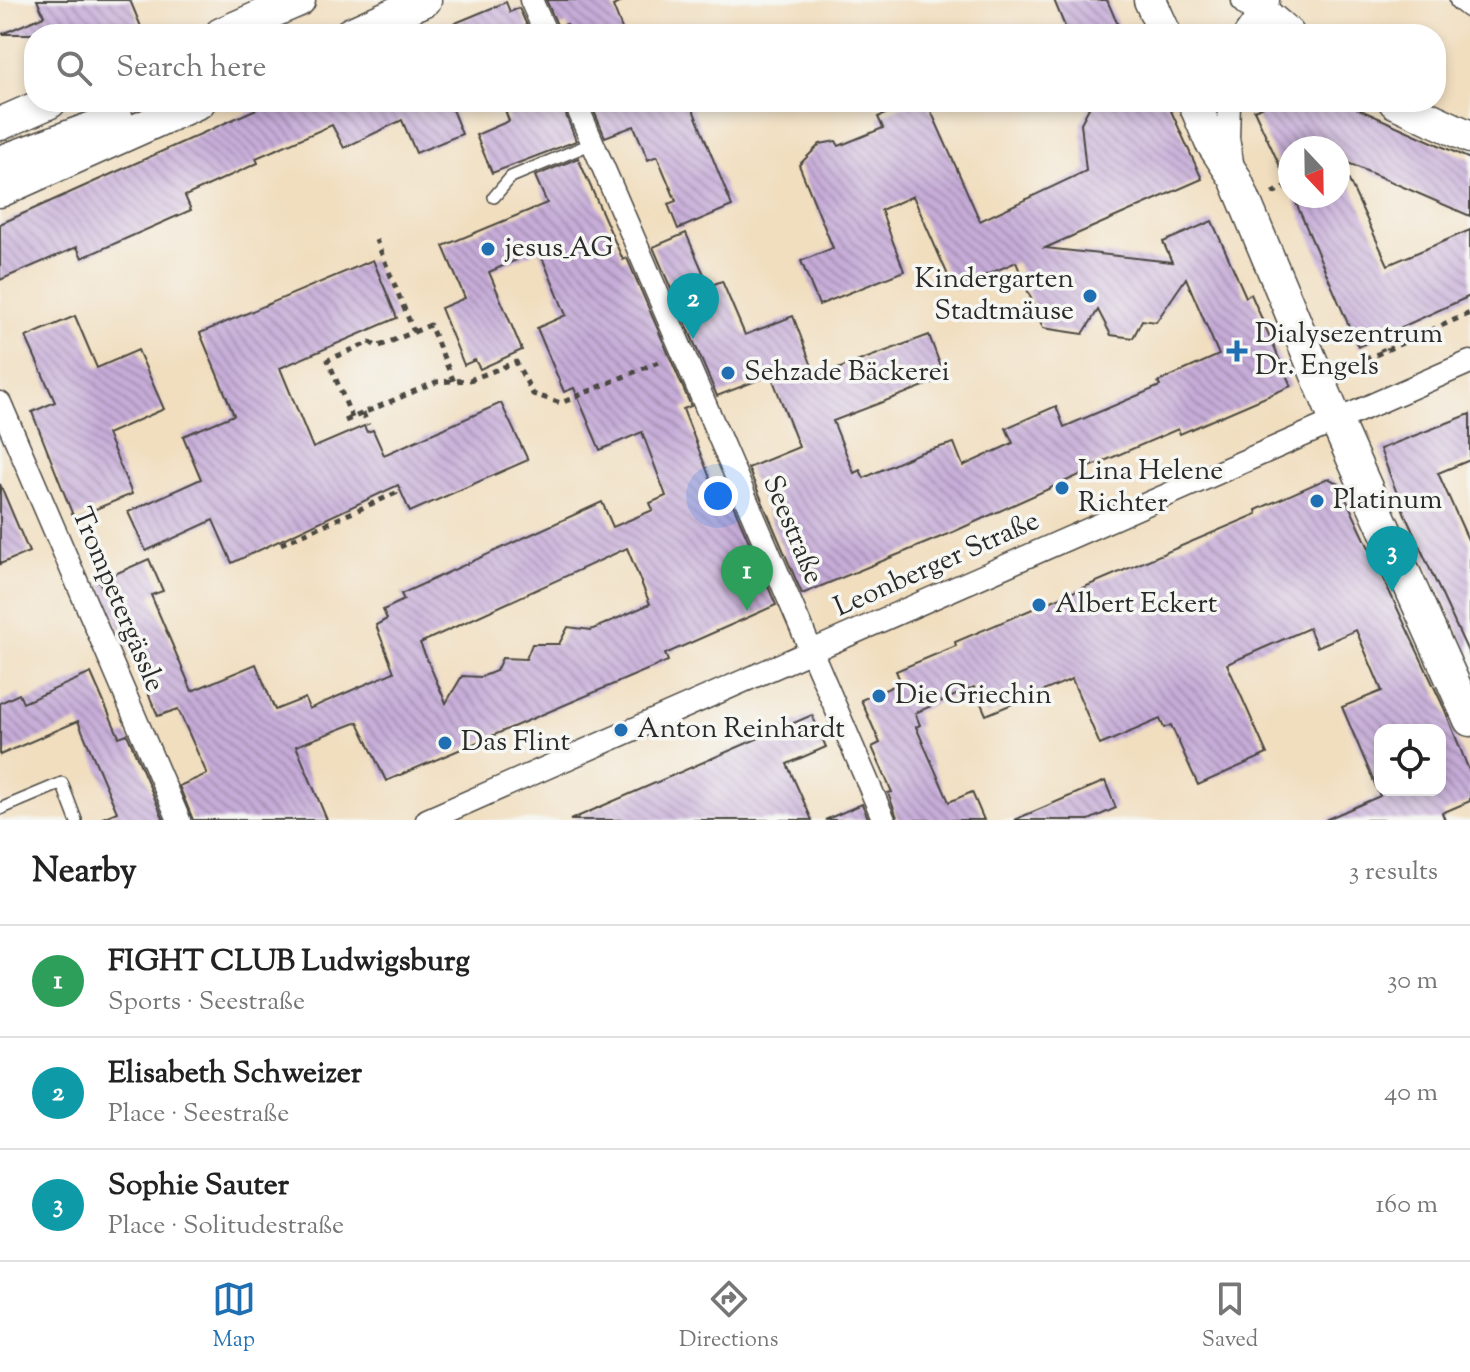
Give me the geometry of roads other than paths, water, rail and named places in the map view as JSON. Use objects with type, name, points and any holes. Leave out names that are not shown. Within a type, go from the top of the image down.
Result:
[{"type":"street","points":[[245,24],[299,0]]},
{"type":"street","points":[[372,24],[425,0]]},
{"type":"street","points":[[531,0],[542,24]]},
{"type":"street","points":[[1150,0],[1161,24]]},
{"type":"street","points":[[1461,0],[1470,7]]},
{"type":"street","points":[[1255,11],[1274,24]]},
{"type":"street","points":[[0,124],[27,112]]},
{"type":"street","points":[[34,147],[92,112]]},
{"type":"street","points":[[0,162],[128,112]]},
{"type":"street","points":[[0,191],[177,112]]},
{"type":"street","name":"Seestraße","points":[[579,112],[884,820]]},
{"type":"street","points":[[1198,112],[1210,140],[1251,178]]},
{"type":"street","points":[[1229,112],[1228,138],[1251,178],[1337,423],[1470,720]]},
{"type":"street","points":[[1416,112],[1470,137]]},
{"type":"street","name":"Leonberger Straße","points":[[427,820],[1470,362]]},
{"type":"street","name":"Trompetergässle","points":[[0,403],[179,820]]},
{"type":"lane","points":[[494,197],[511,177],[593,143]]},
{"type":"lane","points":[[0,809],[62,783],[76,820]]},
{"type":"place","name":"jesus_AG","points":[[488,249]]},
{"type":"place","name":"Kindergarten Stadtmäuse","points":[[1090,296]]},
{"type":"place","name":"Elisabeth Schweizer","points":[[693,339]]},
{"type":"place","name":"Dialysezentrum Dr. Engels","points":[[1237,351]]},
{"type":"place","name":"Sehzade Bäckerei","points":[[728,373]]},
{"type":"place","name":"Lina Helene Richter","points":[[1062,488]]},
{"type":"place","name":"Platinum","points":[[1317,501]]},
{"type":"place","name":"Sophie Sauter","points":[[1392,592]]},
{"type":"place","name":"Albert Eckert","points":[[1039,605]]},
{"type":"place","name":"FIGHT CLUB Ludwigsburg","points":[[747,611]]},
{"type":"place","name":"Die Griechin","points":[[879,696]]},
{"type":"place","name":"Anton Reinhardt","points":[[621,730]]},
{"type":"place","name":"Das Flint","points":[[445,743]]}]
